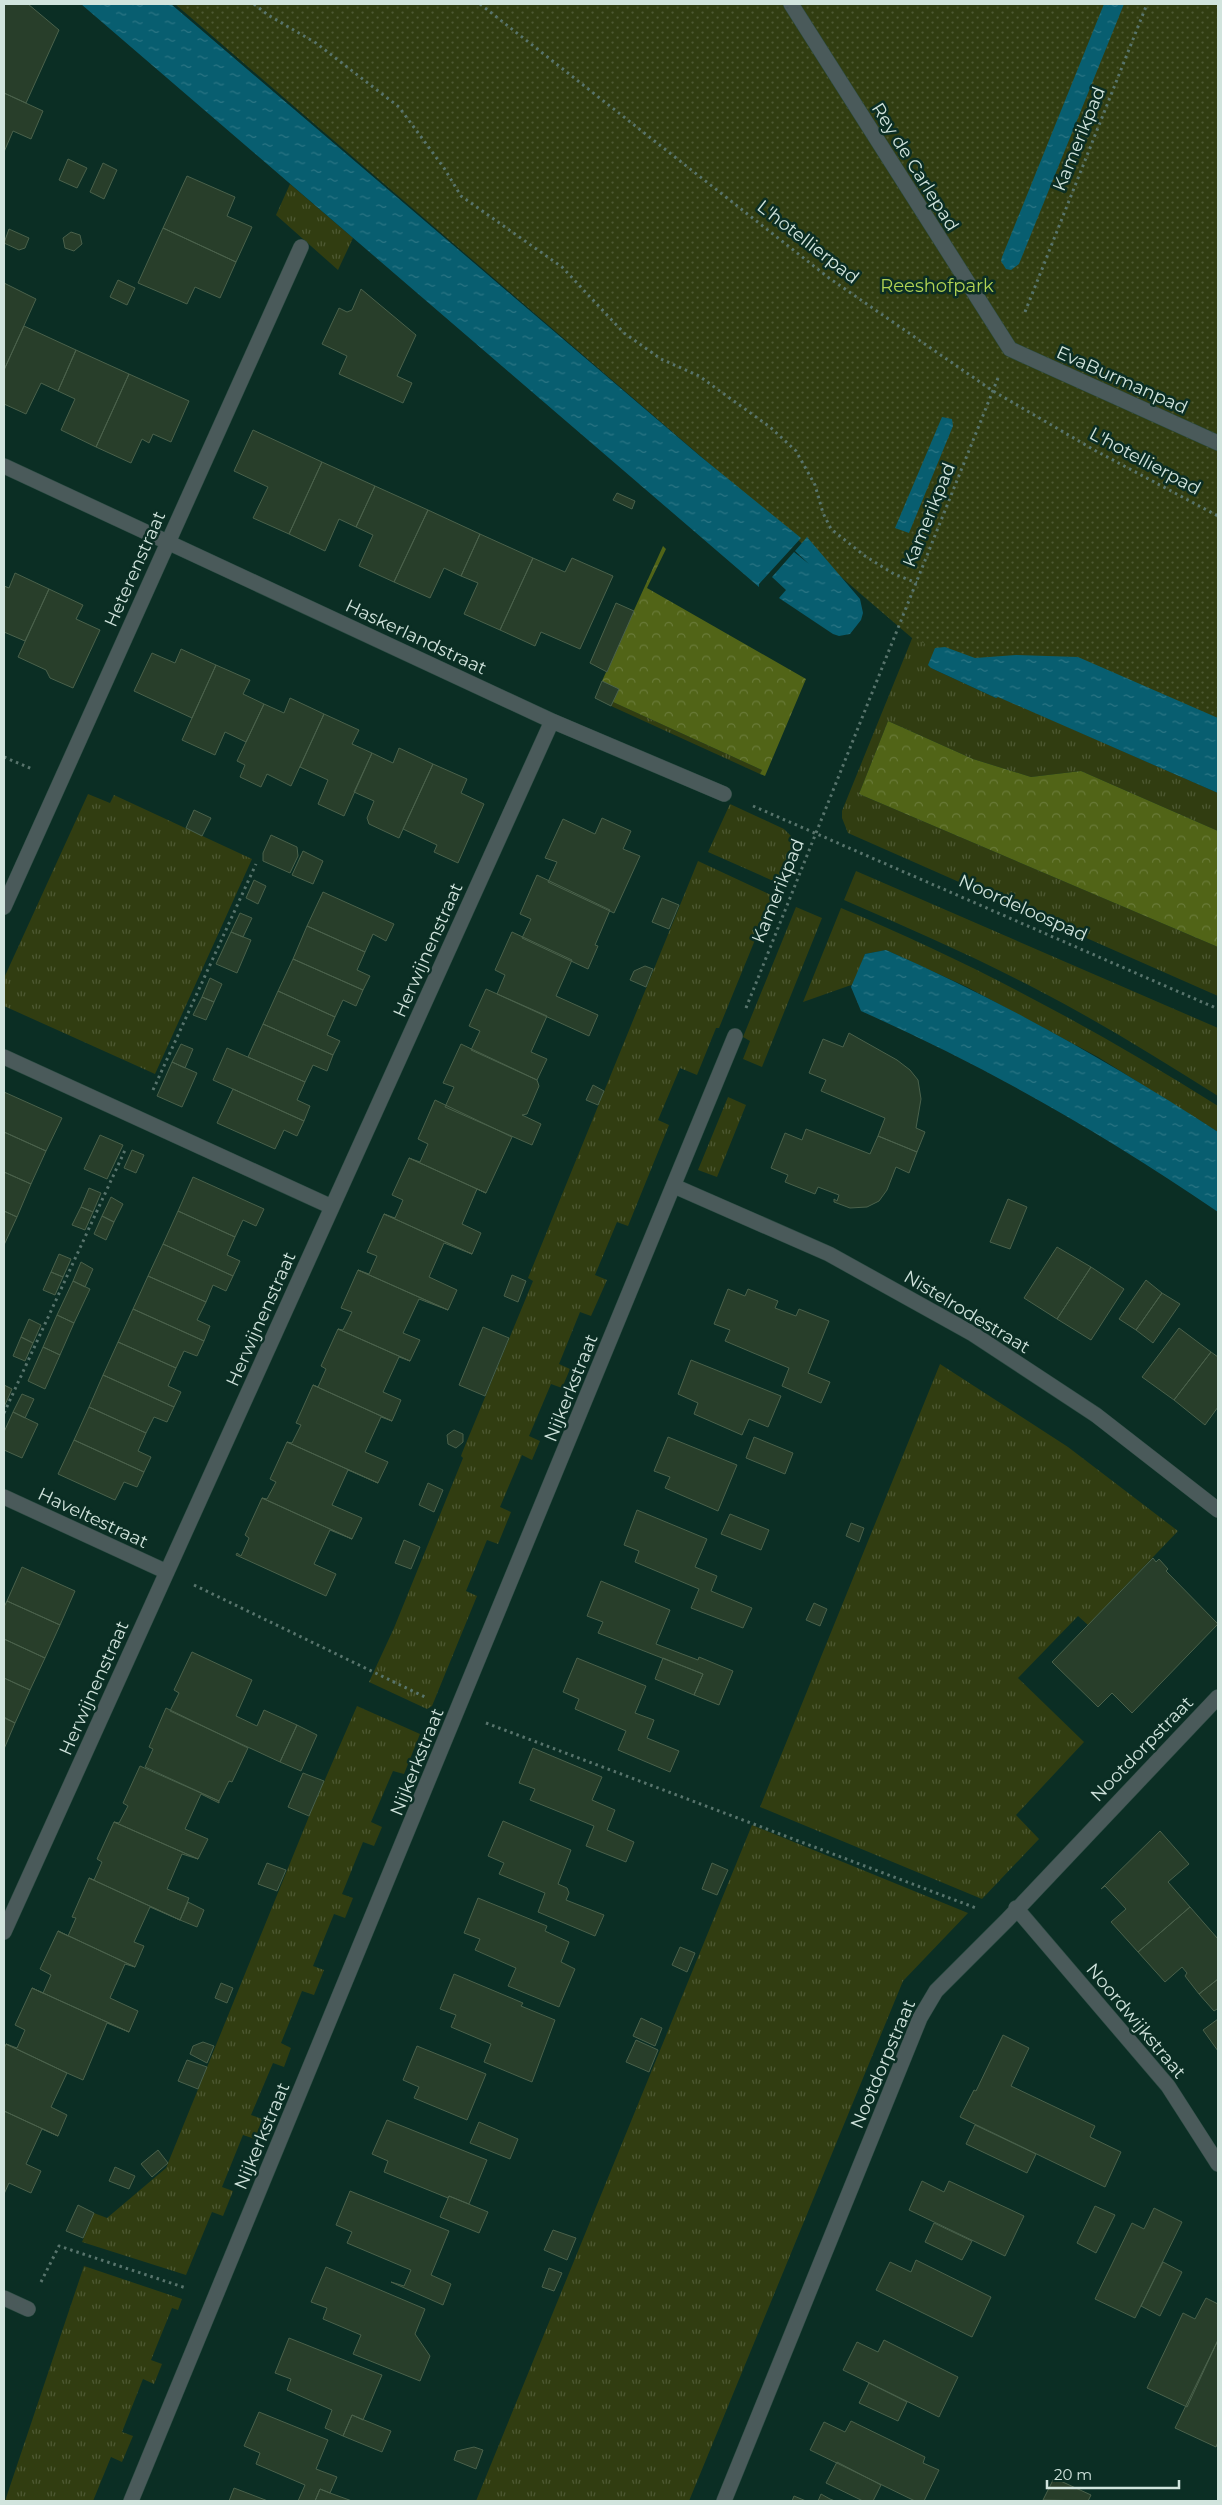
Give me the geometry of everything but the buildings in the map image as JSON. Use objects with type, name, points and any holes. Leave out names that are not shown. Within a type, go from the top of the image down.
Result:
[{"type":"street","name":"Rey de Carlepad","points":[[791,4],[1010,349]]},
{"type":"street","name":"Heterenstraat","points":[[4,907],[301,247]]},
{"type":"street","name":"EvaBurmanpad","points":[[1010,349],[1218,443]]},
{"type":"street","name":"Haskerlandstraat","points":[[4,466],[552,721],[724,794]]},
{"type":"street","name":"Herwijnenstraat","points":[[4,1932],[552,721]]},
{"type":"street","name":"Nijkerkstraat","points":[[131,2501],[458,1712],[735,1036]]},
{"type":"street","points":[[4,1057],[332,1207]]},
{"type":"street","name":"Nistelrodestraat","points":[[674,1186],[829,1254],[973,1334],[1096,1415],[1218,1510]]},
{"type":"street","name":"Haveltestraat","points":[[4,1497],[167,1572]]},
{"type":"street","name":"Nootdorpstraat","points":[[724,2501],[920,2018],[936,1991],[1218,1697]]},
{"type":"street","name":"Noordwijkstraat","points":[[1011,1914],[1168,2086],[1218,2164]]},
{"type":"street","points":[[4,2298],[28,2309]]},
{"type":"path","points":[[254,4],[268,15],[316,43],[399,107],[462,196],[562,267],[624,333],[661,359],[699,376],[770,427],[796,451],[815,485],[823,512],[831,528],[865,556],[894,574],[917,583]]},
{"type":"path","name":"L'hotellierpad","points":[[480,4],[829,278],[993,391],[1096,451],[1218,516]]},
{"type":"path","name":"Kamerikpad","points":[[735,1036],[1148,4]]},
{"type":"path","points":[[724,794],[816,833]]},
{"type":"path","name":"Noordeloospad","points":[[816,833],[1218,1008]]},
{"type":"path","points":[[167,1572],[458,1712],[1011,1914]]},
{"type":"path","points":[[28,2309],[59,2246],[215,2297]]},
{"type":"green space","name":"Reeshofpark","points":[[175,4],[1218,4],[1218,771],[912,638]]},
{"type":"green space","points":[[290,184],[353,238],[338,270],[276,215]]},
{"type":"green space","points":[[663,546],[666,549],[647,588],[806,679],[765,776],[760,774],[762,770],[613,702],[602,681]]},
{"type":"green space","points":[[939,572],[976,574],[931,668],[996,698],[997,696],[1218,793],[1218,831],[1081,771],[1031,777],[973,759],[888,721],[859,794],[1218,947],[1218,996],[848,833],[842,818],[842,811]]},
{"type":"green space","points":[[613,702],[762,770],[760,774],[611,706]]},
{"type":"green space","points":[[888,721],[973,759],[1031,777],[1081,771],[1218,831],[1218,947],[859,794]]},
{"type":"green space","points":[[88,794],[110,803],[114,795],[252,859],[155,1074],[4,1006],[4,978]]},
{"type":"green space","points":[[730,804],[784,829],[791,836],[792,846],[778,883],[708,852]]},
{"type":"green space","points":[[698,861],[773,896],[719,1028],[716,1028],[697,1075],[680,1068],[658,1120],[669,1125],[628,1226],[617,1222],[595,1275],[607,1280],[591,1316],[580,1312],[559,1364],[570,1369],[562,1388],[551,1384],[529,1436],[540,1441],[532,1460],[522,1455],[500,1507],[511,1512],[498,1544],[487,1540],[466,1591],[477,1596],[432,1706],[427,1709],[369,1682],[394,1628],[463,1458],[461,1456],[462,1453],[533,1281],[528,1278]]},
{"type":"green space","points":[[856,871],[1218,1028],[1218,1096],[1061,1002],[966,954],[844,900]]},
{"type":"green space","points":[[796,907],[822,918],[762,1067],[743,1059],[750,1041],[743,1037]]},
{"type":"green space","points":[[841,908],[939,951],[1034,999],[1127,1051],[1218,1106],[1218,1132],[1098,1057],[967,987],[886,950],[865,954],[854,984],[803,1002]]},
{"type":"green space","points":[[728,1097],[746,1105],[717,1177],[698,1170]]},
{"type":"green space","points":[[940,1364],[1068,1447],[1178,1531],[1088,1625],[1078,1616],[1018,1678],[1084,1742],[1016,1815],[1039,1839],[982,1899],[760,1807]]},
{"type":"green space","points":[[357,1706],[420,1734],[404,1774],[393,1771],[371,1822],[382,1827],[374,1846],[363,1842],[342,1894],[353,1898],[345,1918],[334,1914],[313,1966],[324,1970],[314,1995],[302,1991],[281,2043],[291,2048],[284,2067],[273,2063],[251,2115],[262,2119],[255,2139],[243,2135],[222,2187],[233,2191],[223,2216],[212,2212],[186,2275],[82,2242],[94,2213],[107,2218],[166,2168],[310,1814]]},
{"type":"green space","points":[[752,1825],[968,1913],[903,1981],[689,2501],[476,2501]]},
{"type":"green space","points":[[84,2266],[182,2299],[178,2310],[172,2308],[151,2360],[162,2364],[154,2384],[143,2379],[122,2432],[133,2436],[122,2462],[111,2457],[93,2501],[5,2501]]},
{"type":"water","points":[[81,4],[171,4],[700,456],[801,538],[759,584],[759,587]]},
{"type":"water","points":[[1104,4],[1124,4],[1019,264],[1011,270],[1006,269],[1001,261],[1002,257]]},
{"type":"water","points":[[942,417],[952,419],[953,426],[909,533],[895,528]]},
{"type":"water","points":[[807,537],[860,599],[863,613],[861,620],[850,634],[839,636],[833,634],[779,598],[786,590],[772,577],[794,552],[809,564],[795,551]]},
{"type":"water","points":[[945,647],[975,658],[1016,655],[1078,657],[1218,718],[1218,793],[998,697],[996,698],[931,668],[928,665],[935,648]]},
{"type":"water","points":[[886,950],[972,990],[1056,1034],[1178,1106],[1218,1132],[1218,1212],[1133,1156],[1045,1104],[954,1055],[861,1011],[851,987],[865,954]]}]
